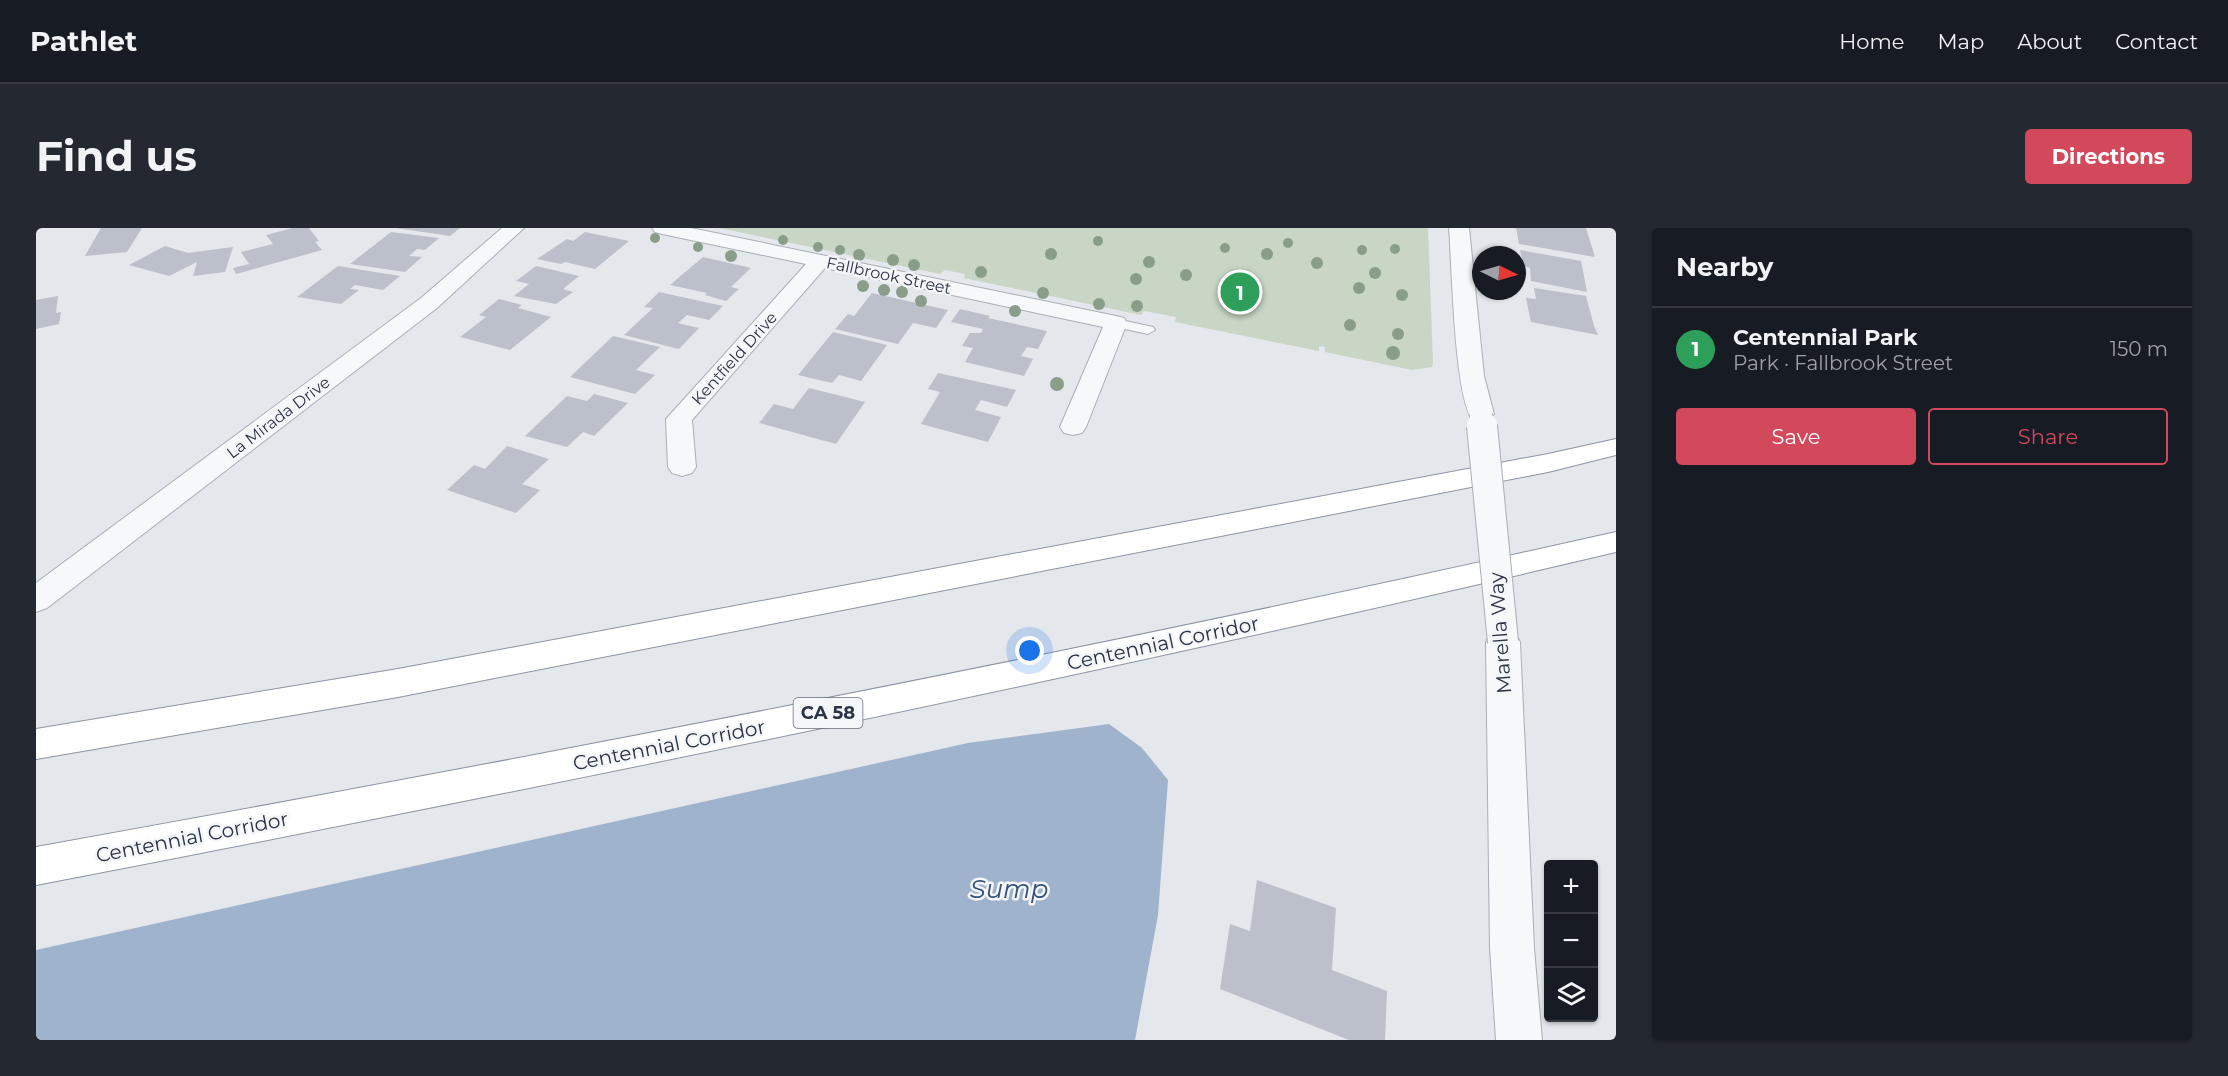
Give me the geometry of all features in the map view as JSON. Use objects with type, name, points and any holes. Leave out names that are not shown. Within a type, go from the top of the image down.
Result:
[{"type":"highway","points":[[36,744],[398,683],[1548,463],[1616,447]]},
{"type":"highway","name":"Centennial Corridor","points":[[36,866],[628,753],[941,690],[1228,629],[1616,542]]},
{"type":"street","name":"La Mirada Drive","points":[[36,600],[429,303],[514,228]]},
{"type":"street","name":"Fallbrook Street","points":[[662,228],[1116,323]]},
{"type":"street","name":"Marella Way","points":[[1459,228],[1472,376],[1481,414],[1503,642],[1512,948],[1519,1040]]},
{"type":"street","name":"Kentfield Drive","points":[[682,467],[679,419],[820,261]]},
{"type":"street","points":[[1073,427],[1116,323]]},
{"type":"lane","points":[[1116,323],[1148,330]]},
{"type":"green space","points":[[719,228],[1428,228],[1433,363],[1432,367],[1412,370],[1325,352],[1325,347],[1319,346],[1319,351],[1175,322],[1176,317],[1144,311],[1141,315],[964,278],[965,274],[945,270],[940,274]]},
{"type":"water","name":"Sump","points":[[1109,724],[1142,748],[1168,780],[1158,915],[1135,1040],[36,1040],[36,950],[968,743]]},
{"type":"building","points":[[101,228],[142,228],[127,252],[85,256]]},
{"type":"building","points":[[293,228],[309,228],[319,241],[315,242],[322,250],[236,274],[233,268],[249,264],[241,252],[273,244],[266,235]]},
{"type":"building","points":[[396,228],[460,228],[450,236]]},
{"type":"building","points":[[1516,228],[1586,228],[1595,257],[1519,244]]},
{"type":"building","points":[[391,232],[439,238],[425,250],[417,249],[409,256],[422,257],[405,272],[350,264]]},
{"type":"building","points":[[585,232],[629,241],[595,269],[565,262],[561,264],[537,259],[567,239],[573,241]]},
{"type":"building","points":[[165,246],[188,253],[233,247],[225,272],[193,276],[197,262],[169,276],[129,265]]},
{"type":"building","points":[[1526,251],[1581,261],[1587,292],[1531,281],[1530,268],[1526,267]]},
{"type":"building","points":[[703,257],[751,268],[731,287],[739,289],[726,301],[705,295],[707,293],[670,285]]},
{"type":"building","points":[[338,266],[400,276],[383,290],[355,285],[350,289],[359,290],[341,304],[297,297]]},
{"type":"building","points":[[536,266],[579,276],[563,289],[573,292],[556,304],[514,296],[529,284],[516,281]]},
{"type":"building","points":[[1534,288],[1586,296],[1598,335],[1531,322],[1526,298],[1536,299]]},
{"type":"building","points":[[659,292],[723,306],[709,320],[687,315],[678,323],[699,328],[679,349],[624,335],[653,308],[644,307]]},
{"type":"building","points":[[872,293],[948,310],[936,328],[913,323],[898,344],[835,329],[848,314],[854,316]]},
{"type":"building","points":[[58,296],[56,313],[61,312],[59,324],[36,329],[36,300]]},
{"type":"building","points":[[499,299],[522,305],[518,308],[551,317],[510,350],[460,337],[486,317],[479,315]]},
{"type":"building","points":[[960,309],[990,316],[988,318],[1047,331],[1038,349],[1027,347],[1021,356],[1033,359],[1024,376],[965,362],[973,348],[962,346],[970,333],[981,333],[983,329],[951,322]]},
{"type":"building","points":[[833,332],[887,345],[861,381],[839,375],[832,383],[798,375]]},
{"type":"building","points":[[613,336],[660,347],[636,370],[655,375],[635,394],[570,377]]},
{"type":"building","points":[[938,373],[1016,390],[1007,407],[981,400],[975,410],[1001,417],[988,442],[921,424],[940,392],[928,389]]},
{"type":"building","points":[[809,388],[865,402],[836,444],[759,423],[774,404],[793,409]]},
{"type":"building","points":[[594,394],[628,403],[594,436],[583,432],[567,447],[525,436],[567,396],[587,401]]},
{"type":"building","points":[[507,446],[549,459],[522,484],[540,490],[516,513],[447,490],[474,465],[485,469]]},
{"type":"building","points":[[1257,880],[1336,908],[1332,970],[1387,991],[1385,1040],[1349,1040],[1220,989],[1230,924],[1250,931]]},
{"type":"place","name":"Centennial Park","points":[[1240,292]]}]
